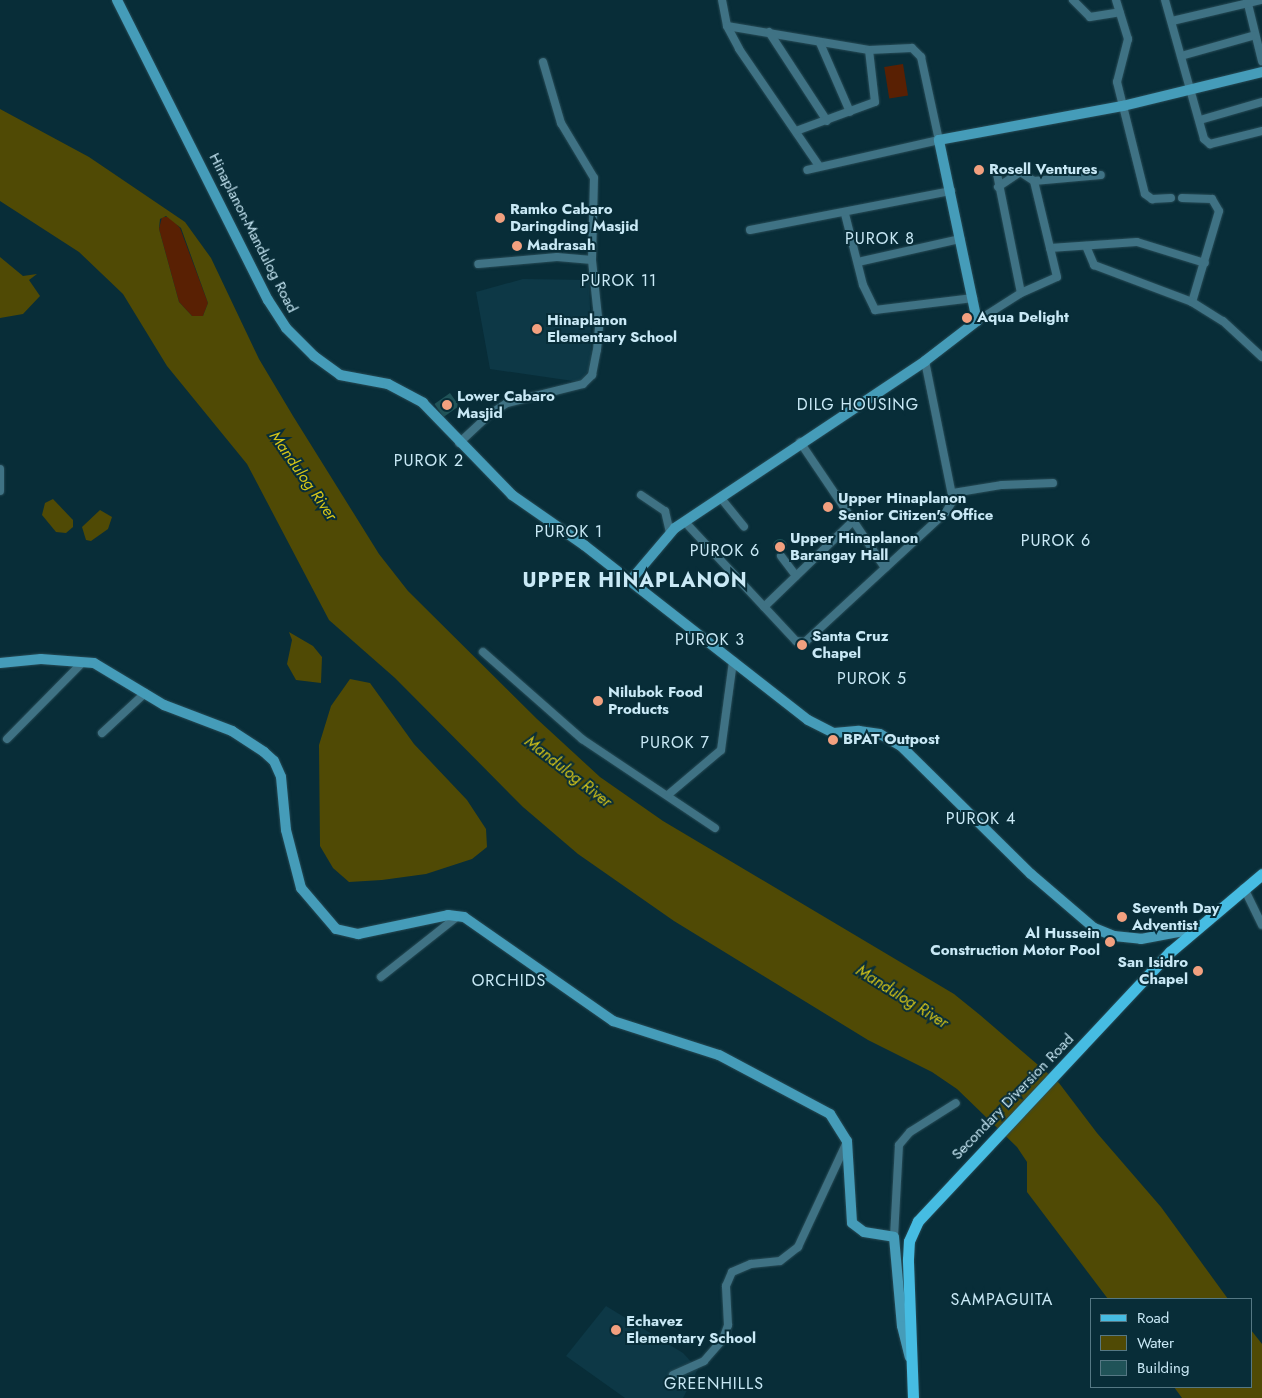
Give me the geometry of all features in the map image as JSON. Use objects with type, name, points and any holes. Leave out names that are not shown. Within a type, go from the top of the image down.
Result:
[{"type":"main road","name":"Secondary Diversion Road","points":[[912,1398],[909,1241],[933,1202],[1194,929],[1262,874]]},
{"type":"street","name":"Hinaplanon-Mandulog Road","points":[[117,0],[268,300],[286,328],[314,356],[340,375],[388,384],[413,396],[512,495],[630,581],[824,730],[868,732],[901,746],[1031,874],[1094,928],[1114,936],[1141,939],[1194,929]]},
{"type":"street","points":[[722,0],[727,26],[750,67],[819,166]]},
{"type":"street","points":[[1073,0],[1090,17],[1120,12]]},
{"type":"street","points":[[1116,0],[1128,38],[1116,74],[1145,194],[1152,199],[1171,198]]},
{"type":"street","points":[[1165,0],[1192,89],[1204,139],[1210,144],[1262,131]]},
{"type":"street","points":[[1172,21],[1248,1],[1261,0]]},
{"type":"street","points":[[1248,1],[1262,61]]},
{"type":"street","points":[[727,26],[869,50],[912,48],[918,53],[939,140],[977,321]]},
{"type":"street","points":[[769,32],[827,121]]},
{"type":"street","points":[[1181,56],[1255,35]]},
{"type":"street","points":[[820,43],[850,112]]},
{"type":"street","points":[[796,131],[875,102],[869,50]]},
{"type":"street","points":[[459,443],[490,414],[507,403],[576,389],[588,380],[599,326],[592,260],[594,178],[561,124],[543,62]]},
{"type":"street","points":[[807,170],[939,140],[1123,106],[1262,72]]},
{"type":"street","points":[[1200,120],[1262,102]]},
{"type":"street","points":[[998,187],[1020,172],[1034,181],[1100,175]]},
{"type":"street","points":[[997,174],[998,187],[1021,293]]},
{"type":"street","points":[[630,581],[670,533],[684,522],[800,442],[925,361],[977,321],[1021,293],[1057,277],[1034,181]]},
{"type":"street","points":[[750,230],[845,214],[950,191]]},
{"type":"street","points":[[1182,198],[1212,199],[1218,206],[1205,263],[1192,302]]},
{"type":"street","points":[[845,214],[871,307],[880,312],[973,298]]},
{"type":"street","points":[[858,262],[960,239]]},
{"type":"street","points":[[1050,248],[1146,243],[1205,263]]},
{"type":"street","points":[[1086,246],[1094,265],[1192,302],[1223,321],[1262,357]]},
{"type":"street","points":[[478,264],[557,257],[592,260]]},
{"type":"street","points":[[684,522],[802,644],[946,512],[953,493],[925,361]]},
{"type":"street","points":[[800,442],[885,568]]},
{"type":"street","points":[[0,469],[0,491]]},
{"type":"street","points":[[953,493],[1002,485],[1053,483]]},
{"type":"street","points":[[641,495],[664,512],[670,533]]},
{"type":"street","points":[[720,497],[744,527]]},
{"type":"street","points":[[764,606],[853,521]]},
{"type":"street","points":[[782,556],[796,576]]},
{"type":"street","points":[[483,652],[582,739],[669,794],[715,828]]},
{"type":"street","points":[[669,794],[721,750],[733,661]]},
{"type":"street","points":[[7,740],[84,662]]},
{"type":"street","points":[[0,663],[84,662],[106,667],[164,705],[232,731],[274,760],[281,777],[292,866],[301,888],[336,929],[358,934],[404,922],[458,916],[479,925],[613,1022],[719,1055],[818,1106],[835,1119],[847,1141],[852,1223],[864,1232],[894,1237]]},
{"type":"street","points":[[102,733],[145,693]]},
{"type":"street","points":[[1244,888],[1262,925]]},
{"type":"street","points":[[381,977],[458,916]]},
{"type":"street","points":[[910,1358],[902,1326],[894,1237],[898,1150],[906,1136],[956,1103]]},
{"type":"street","points":[[673,1375],[704,1361],[723,1339],[728,1325],[726,1286],[732,1272],[751,1264],[780,1261],[798,1247],[847,1141]]},
{"type":"shaded area","points":[[903,64],[908,96],[889,99],[884,67]]},
{"type":"shaded area","points":[[162,217],[170,217],[180,228],[208,303],[203,316],[192,316],[179,302],[159,229]]},
{"type":"shaded area","name":"Hinaplanon Elementary School","points":[[523,279],[589,280],[592,366],[580,382],[490,369],[476,292]]},
{"type":"shaded area","name":"Echavez Elementary School","points":[[606,1306],[683,1353],[698,1369],[683,1398],[625,1398],[566,1356]]},
{"type":"water","name":"Mandulog River","points":[[0,109],[89,157],[185,222],[211,258],[259,359],[379,554],[408,591],[537,719],[600,777],[663,821],[954,994],[980,1015],[1059,1083],[1097,1133],[1161,1207],[1227,1298],[1107,1298],[1027,1192],[1027,1162],[1017,1147],[957,1089],[932,1072],[868,1040],[674,921],[578,854],[523,807],[395,678],[329,620],[247,464],[167,366],[123,294],[79,252],[0,201]],"holes":[[[166,216],[181,228],[208,303],[203,316],[192,316],[179,302],[159,229],[160,219]]]},
{"type":"water","points":[[0,257],[23,276],[37,274],[29,280],[40,296],[23,314],[0,318]]},
{"type":"water","points":[[53,499],[73,520],[73,527],[66,533],[56,532],[42,515],[45,503]]},
{"type":"water","points":[[100,510],[112,517],[108,529],[91,541],[86,540],[82,527]]},
{"type":"water","points":[[289,632],[313,646],[322,657],[321,683],[296,680],[287,664],[292,640]]},
{"type":"water","points":[[350,679],[370,683],[414,744],[467,800],[486,829],[487,847],[472,859],[426,874],[382,880],[349,882],[333,868],[320,846],[319,745],[331,706]]},
{"type":"water","points":[[1252,1331],[1262,1344],[1262,1398],[1182,1398],[1175,1388],[1252,1388]]},
{"type":"building","name":"Lower Cabaro Masjid","points":[[450,393],[459,406],[444,417],[434,404]]},
{"type":"building","name":"Upper Hinaplanon Barangay Hall","points":[[780,539],[785,541],[787,546],[785,551],[780,553],[775,551],[773,546],[775,541]]},
{"type":"place","name":"Rosell Ventures","points":[[979,170]]},
{"type":"place","name":"Ramko Cabaro Daringding Masjid","points":[[500,218]]},
{"type":"place","name":"Madrasah","points":[[517,246]]},
{"type":"place","name":"Aqua Delight","points":[[967,318]]},
{"type":"place","name":"Hinaplanon Elementary School","points":[[537,329]]},
{"type":"place","name":"Lower Cabaro Masjid","points":[[447,405]]},
{"type":"place","name":"Upper Hinaplanon Senior Citizen's Office","points":[[828,507]]},
{"type":"place","name":"Upper Hinaplanon Barangay Hall","points":[[780,547]]},
{"type":"place","name":"Santa Cruz Chapel","points":[[802,645]]},
{"type":"place","name":"Nilubok Food Products","points":[[598,701]]},
{"type":"place","name":"BPAT Outpost","points":[[833,740]]},
{"type":"place","name":"Seventh Day Adventist","points":[[1122,917]]},
{"type":"place","name":"Al Hussein Construction Motor Pool","points":[[1110,942]]},
{"type":"place","name":"San Isidro Chapel","points":[[1198,971]]},
{"type":"place","name":"Echavez Elementary School","points":[[616,1330]]},
{"type":"district","name":"PUROK 8","points":[[880,239]]},
{"type":"district","name":"PUROK 11","points":[[619,281]]},
{"type":"district","name":"DILG HOUSING","points":[[858,405]]},
{"type":"district","name":"PUROK 2","points":[[429,461]]},
{"type":"district","name":"PUROK 1","points":[[569,532]]},
{"type":"district","name":"PUROK 6","points":[[1056,541]]},
{"type":"district","name":"PUROK 6","points":[[725,551]]},
{"type":"district","name":"UPPER HINAPLANON","points":[[635,580]]},
{"type":"district","name":"PUROK 3","points":[[710,640]]},
{"type":"district","name":"PUROK 5","points":[[872,679]]},
{"type":"district","name":"PUROK 7","points":[[675,743]]},
{"type":"district","name":"PUROK 4","points":[[981,819]]},
{"type":"district","name":"ORCHIDS","points":[[509,981]]},
{"type":"district","name":"SAMPAGUITA","points":[[1002,1300]]},
{"type":"district","name":"GREENHILLS","points":[[714,1384]]}]
